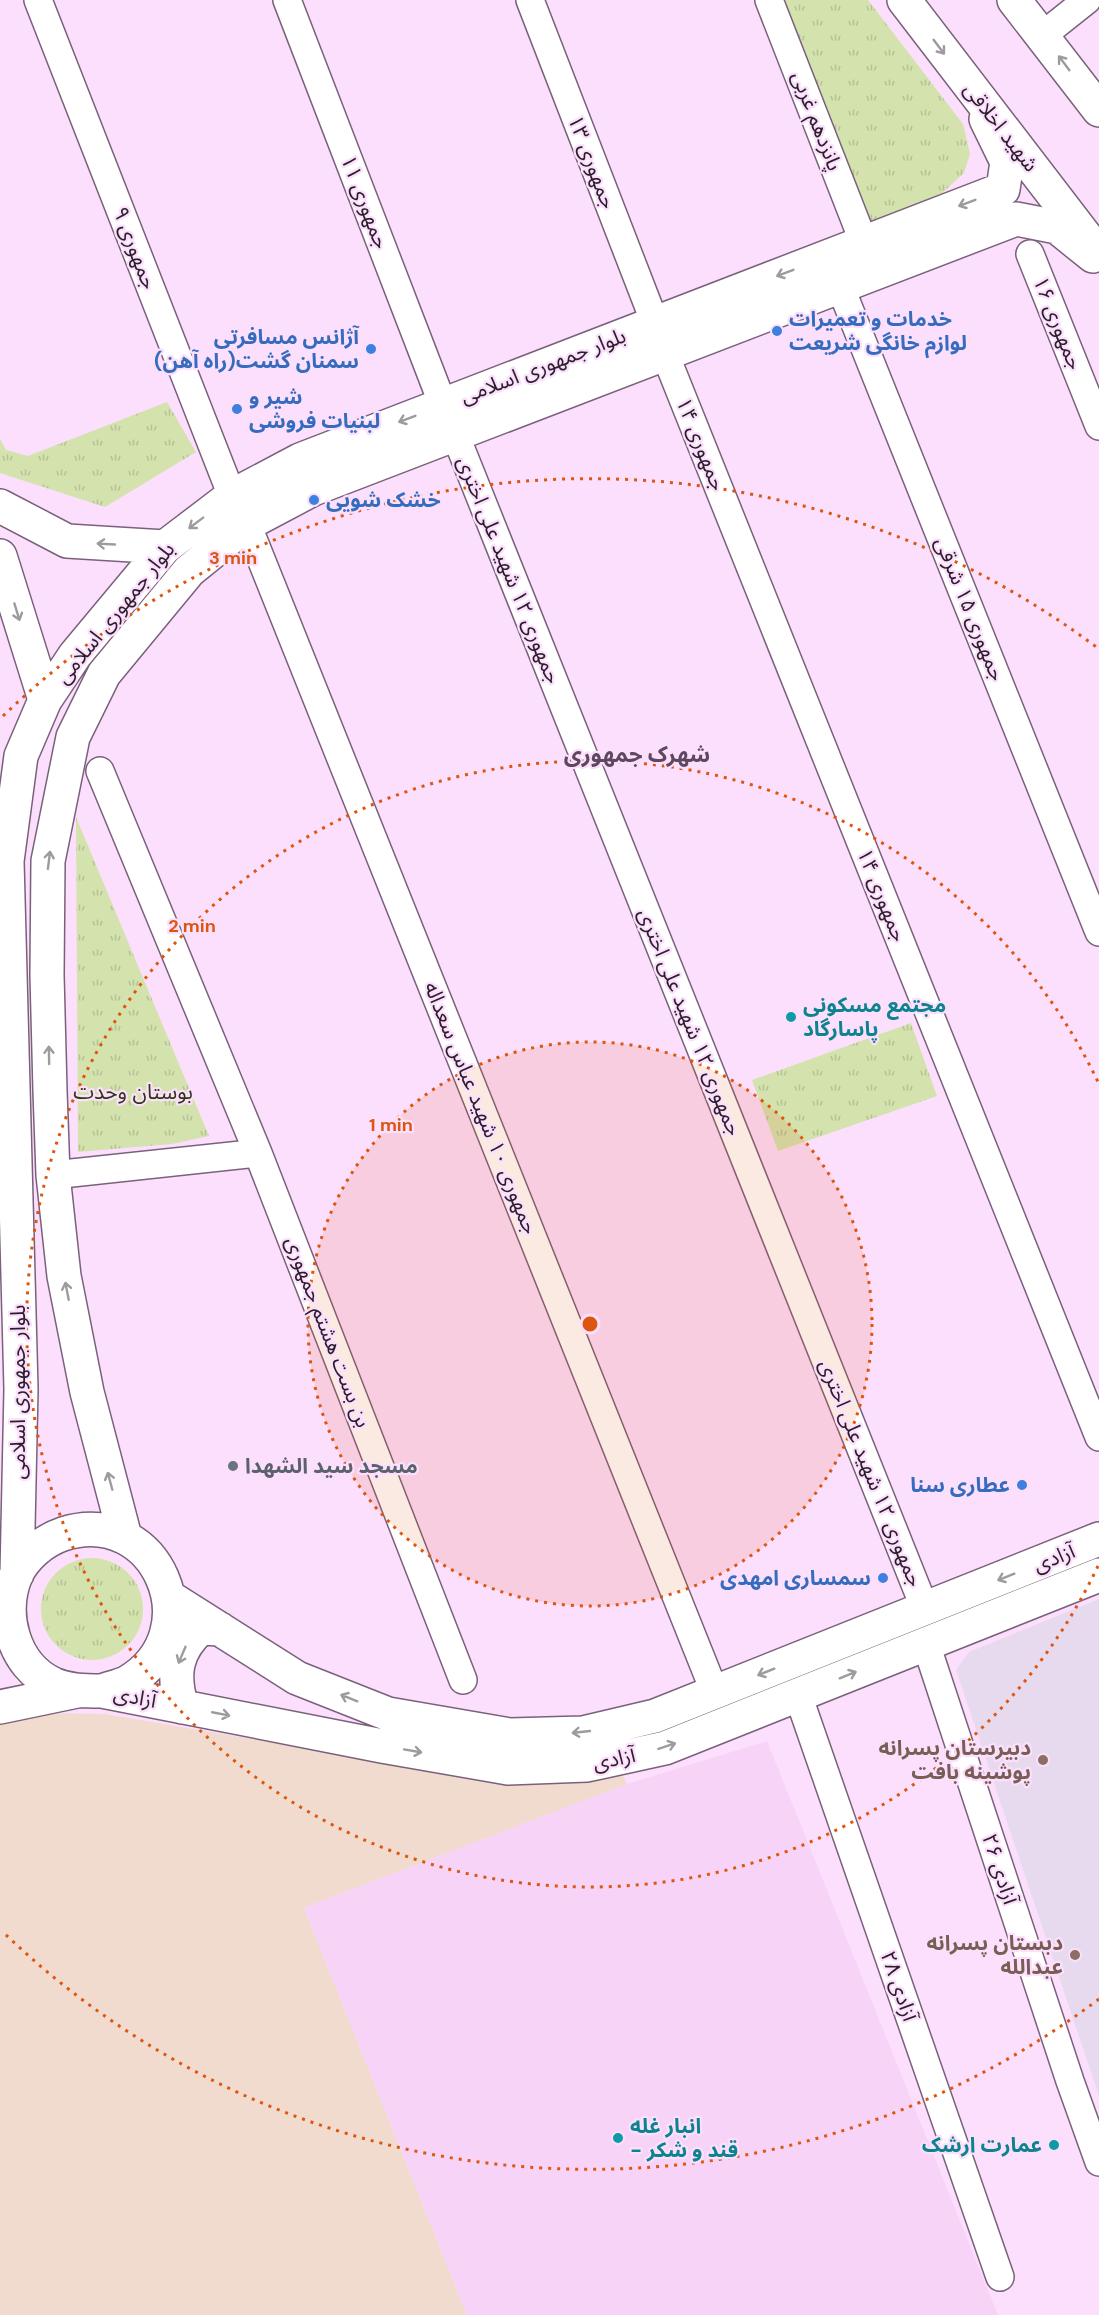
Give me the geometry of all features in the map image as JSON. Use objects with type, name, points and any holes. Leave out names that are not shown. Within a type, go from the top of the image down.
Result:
[{"type":"street","name":"جمهوری ۹","points":[[38,0],[239,510]]},
{"type":"street","name":"جمهوری ۱۱","points":[[287,0],[449,420]]},
{"type":"street","name":"جمهوری ۱۳","points":[[530,0],[660,338]]},
{"type":"street","name":"پانزدهم غربی","points":[[769,0],[864,243]]},
{"type":"street","name":"شهید اخلاقی","points":[[904,0],[1099,254]]},
{"type":"street","points":[[1014,0],[1099,110]]},
{"type":"street","points":[[1043,35],[1087,0]]},
{"type":"street","points":[[974,93],[1007,162],[1003,189],[1016,193],[1020,199],[1020,213],[1016,219],[1057,227],[1099,261]]},
{"type":"street","name":"بلوار جمهوری اسلامی","points":[[8,1594],[21,1389],[6,861],[21,756],[45,700],[75,655],[165,547],[239,510],[313,489],[449,420],[660,338],[864,243],[1003,189]]},
{"type":"street","name":"بلوار جمهوری اسلامی","points":[[660,338],[840,286],[1016,219]]},
{"type":"street","name":"جمهوری ۱۶","points":[[1030,254],[1099,426]]},
{"type":"street","name":"جمهوری ۱۵ شرقی","points":[[840,286],[1099,932]]},
{"type":"street","name":"جمهوری ۱۴","points":[[660,338],[1099,1437]]},
{"type":"street","name":"جمهوری ۱۲ شهید علی اختری","points":[[449,420],[925,1609]]},
{"type":"street","points":[[0,506],[67,541],[165,547]]},
{"type":"street","name":"بلوار جمهوری اسلامی","points":[[125,1538],[87,1392],[64,1276],[53,1175],[47,975],[48,861],[73,737],[104,674],[239,510]]},
{"type":"street","name":"جمهوری ۱۰ شهید عباس سعداله","points":[[239,510],[715,1693]]},
{"type":"street","points":[[0,556],[45,700]]},
{"type":"street","name":"بن بست هشتم جمهوری","points":[[100,771],[258,1153],[463,1680]]},
{"type":"street","points":[[12,1093],[50,1090]]},
{"type":"street","points":[[53,1175],[258,1153]]},
{"type":"street","points":[[0,1707],[89,1691],[126,1683],[147,1668],[162,1647],[170,1623],[169,1597],[161,1573],[146,1552],[125,1538],[101,1530],[76,1530],[52,1538],[31,1553],[8,1594],[9,1624],[17,1648],[32,1669],[53,1684],[89,1691]]},
{"type":"street","name":"آزادی","points":[[169,1597],[297,1677],[388,1714],[510,1734],[583,1732],[655,1716],[1099,1539]]},
{"type":"street","name":"آزادی","points":[[89,1691],[508,1768],[587,1766],[665,1748],[1099,1575]]},
{"type":"street","points":[[182,1707],[175,1685],[177,1665],[189,1639],[201,1628],[220,1629]]},
{"type":"street","name":"آزادی ۲۶","points":[[926,1644],[1070,2081],[1099,2162]]},
{"type":"street","name":"آزادی ۲۸","points":[[798,1695],[1000,2277]]},
{"type":"shaded area","name":"دبیرستان پسرانه پوشینه بافت","points":[[1099,1599],[1099,2096],[956,1670],[969,1652]]},
{"type":"shaded area","points":[[105,1714],[491,1780],[620,1770],[627,1784],[304,1908],[467,2315],[0,2315],[0,1715]]},
{"type":"shaded area","points":[[767,1741],[998,2315],[467,2315],[304,1908],[627,1784]]},
{"type":"green space","points":[[775,0],[868,0],[963,124],[970,154],[964,173],[941,194],[858,228]]},
{"type":"green space","points":[[167,402],[196,452],[105,507],[0,473],[0,439],[6,450],[28,456]]},
{"type":"green space","name":"بوستان وحدت","points":[[76,817],[209,1136],[172,1144],[78,1152]]},
{"type":"green space","points":[[911,1023],[937,1096],[778,1151],[752,1080]]},
{"type":"green space","points":[[92,1558],[112,1561],[121,1566],[135,1580],[140,1589],[143,1609],[140,1629],[135,1638],[121,1652],[112,1657],[92,1660],[72,1657],[63,1652],[49,1638],[44,1629],[41,1609],[44,1589],[49,1580],[63,1566],[72,1561]]},
{"type":"place","name":"خدمات و تعمیرات لوازم خانگی شریعت","points":[[777,331]]},
{"type":"place","name":"آژانس مسافرتی سمنان گشت(راه آهن)","points":[[371,349]]},
{"type":"place","name":"شیر و لبنیات فروشی","points":[[237,409]]},
{"type":"place","name":"خشک شویی","points":[[314,500]]},
{"type":"place","name":"مجتمع مسکونی پاسارگاد","points":[[791,1017]]},
{"type":"place","name":"مسجد سید الشهدا","points":[[233,1466]]},
{"type":"place","name":"عطاری سنا","points":[[1022,1485]]},
{"type":"place","name":"سمساری امهدی","points":[[883,1578]]},
{"type":"place","name":"دبیرستان پسرانه پوشینه بافت","points":[[1043,1760]]},
{"type":"place","name":"دبستان پسرانه عبدالله","points":[[1075,1955]]},
{"type":"place","name":"انبار غله - قند و شکر","points":[[618,2138]]},
{"type":"place","name":"عمارت ارشک","points":[[1054,2145]]},
{"type":"district","name":"شهرک جمهوری","points":[[637,754]]}]
